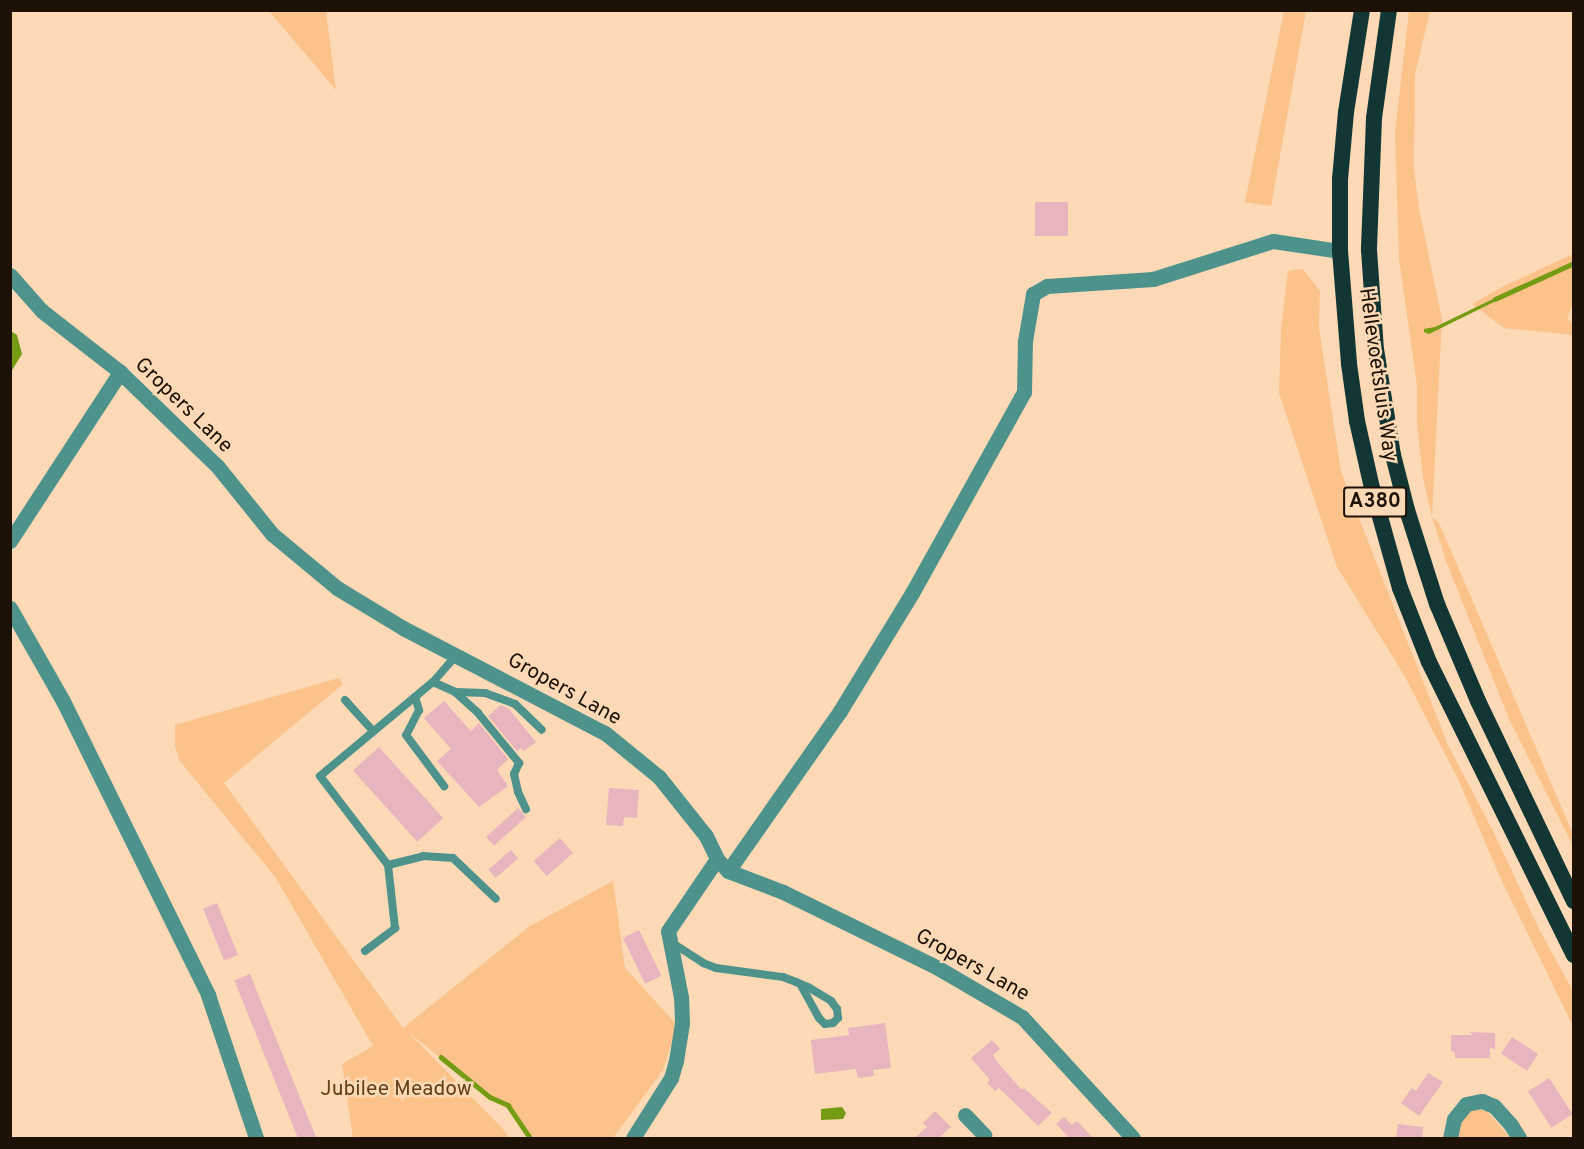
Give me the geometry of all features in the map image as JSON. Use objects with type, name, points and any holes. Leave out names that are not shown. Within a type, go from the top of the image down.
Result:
[{"type":"highway","name":"Hellevoetsluis Way","points":[[1362,10],[1346,112],[1341,179],[1340,251],[1346,342],[1357,421],[1372,488],[1400,588],[1445,698],[1574,955]]},
{"type":"highway","name":"Hellevoetsluis Way","points":[[1389,10],[1374,118],[1369,250],[1377,359],[1393,455],[1407,510],[1441,614],[1483,711],[1574,901]]},
{"type":"street","points":[[728,871],[840,711],[912,593],[1024,392],[1025,341],[1033,294],[1047,286],[1153,279],[1273,241],[1340,251]]},
{"type":"street","name":"Gropers Lane","points":[[10,275],[42,311],[120,372],[218,467],[272,534],[337,588],[403,628],[605,733],[659,777],[706,836],[717,859],[728,871],[783,892],[927,963],[1022,1017],[1133,1138]]},
{"type":"street","points":[[10,541],[120,372]]},
{"type":"street","points":[[10,608],[63,702],[208,995],[256,1138]]},
{"type":"street","points":[[633,1138],[671,1078],[676,1061],[682,1022],[681,997],[668,931],[717,859]]},
{"type":"street","points":[[1450,1138],[1454,1119],[1466,1104],[1482,1101],[1494,1106],[1519,1138]]},
{"type":"street","points":[[965,1115],[986,1132]]},
{"type":"lane","points":[[365,951],[395,928],[388,865],[320,776],[433,682],[456,656]]},
{"type":"lane","points":[[433,682],[455,692],[478,713],[519,763],[514,774],[518,792],[526,808]]},
{"type":"lane","points":[[455,692],[485,693],[515,704],[542,730]]},
{"type":"lane","points":[[415,697],[419,710],[406,735],[444,786]]},
{"type":"lane","points":[[345,700],[373,731]]},
{"type":"lane","points":[[388,865],[423,856],[453,858],[496,899]]},
{"type":"lane","points":[[670,941],[703,963],[716,968],[783,977],[800,984],[831,1001],[837,1009],[838,1018],[833,1023],[825,1024],[819,1018],[800,984]]},
{"type":"green space","points":[[269,11],[326,11],[336,90]]},
{"type":"green space","points":[[1284,11],[1306,11],[1271,206],[1245,202]]},
{"type":"green space","points":[[1409,11],[1430,11],[1415,74],[1414,169],[1419,209],[1442,319],[1432,517],[1423,478],[1417,423],[1417,385],[1399,258],[1395,132]]},
{"type":"green space","points":[[1573,254],[1573,303],[1567,319],[1573,323],[1573,335],[1504,328],[1472,304],[1502,287]]},
{"type":"green space","points":[[1303,269],[1320,291],[1319,328],[1341,472],[1448,745],[1494,833],[1539,929],[1573,991],[1573,1026],[1500,877],[1459,781],[1404,675],[1337,567],[1279,393],[1281,329],[1288,271]]},
{"type":"green space","points":[[1432,517],[1439,523],[1573,834],[1573,846],[1509,719],[1446,561]]},
{"type":"green space","name":"Jubilee Meadow","points":[[339,678],[343,684],[224,783],[403,1028],[530,926],[613,881],[625,968],[677,1025],[663,1070],[613,1138],[530,1138],[508,1105],[490,1097],[408,1032],[503,1129],[509,1138],[353,1138],[342,1064],[373,1046],[276,878],[179,760],[175,746],[175,725]]},
{"type":"green space","points":[[1474,1108],[1487,1111],[1510,1138],[1456,1138],[1463,1114]]},
{"type":"shaded area","points":[[1495,298],[1496,301],[1429,334],[1424,332],[1424,329],[1435,327]]},
{"type":"shaded area","points":[[11,331],[17,335],[22,354],[11,372]]},
{"type":"shaded area","points":[[842,1107],[846,1113],[843,1119],[821,1120],[821,1109]]},
{"type":"building","points":[[1035,202],[1068,202],[1068,236],[1035,236]]},
{"type":"building","points":[[444,701],[471,731],[479,723],[508,759],[497,770],[508,786],[479,807],[437,761],[451,749],[424,718]]},
{"type":"building","points":[[501,705],[508,708],[536,742],[524,751],[521,748],[517,751],[488,716]]},
{"type":"building","points":[[379,747],[443,818],[417,842],[353,770]]},
{"type":"building","points":[[609,788],[639,790],[637,818],[624,817],[623,826],[606,825]]},
{"type":"building","points":[[518,808],[526,817],[494,846],[486,837]]},
{"type":"building","points":[[560,838],[573,853],[547,876],[534,861]]},
{"type":"building","points":[[511,850],[518,858],[496,878],[488,870]]},
{"type":"building","points":[[217,903],[238,955],[224,961],[203,909]]},
{"type":"building","points":[[639,930],[661,976],[645,984],[623,938]]},
{"type":"building","points":[[250,974],[316,1138],[298,1138],[234,980]]},
{"type":"building","points":[[885,1023],[891,1068],[873,1070],[874,1076],[858,1078],[856,1069],[815,1074],[811,1040],[849,1035],[848,1028]]},
{"type":"building","points":[[1469,1032],[1495,1033],[1495,1050],[1490,1047],[1490,1058],[1455,1058],[1455,1052],[1451,1051],[1451,1035],[1473,1035]]},
{"type":"building","points":[[1512,1037],[1538,1054],[1527,1071],[1501,1054]]},
{"type":"building","points":[[992,1040],[1000,1049],[993,1055],[999,1064],[1022,1090],[1024,1088],[1052,1113],[1038,1126],[999,1088],[995,1091],[987,1083],[990,1080],[971,1058]]},
{"type":"building","points":[[1428,1073],[1443,1082],[1419,1116],[1401,1103],[1412,1088],[1416,1091]]},
{"type":"building","points":[[1549,1078],[1572,1114],[1551,1128],[1528,1092]]},
{"type":"building","points":[[935,1111],[951,1127],[939,1138],[915,1138],[927,1127],[923,1123]]},
{"type":"building","points":[[1064,1117],[1072,1125],[1077,1121],[1093,1138],[1069,1138],[1056,1124]]},
{"type":"building","points":[[1398,1124],[1423,1127],[1422,1138],[1396,1138]]},
{"type":"waterway","points":[[1495,299],[1574,263]]},
{"type":"waterway","points":[[441,1057],[490,1097],[508,1105],[530,1138]]}]
